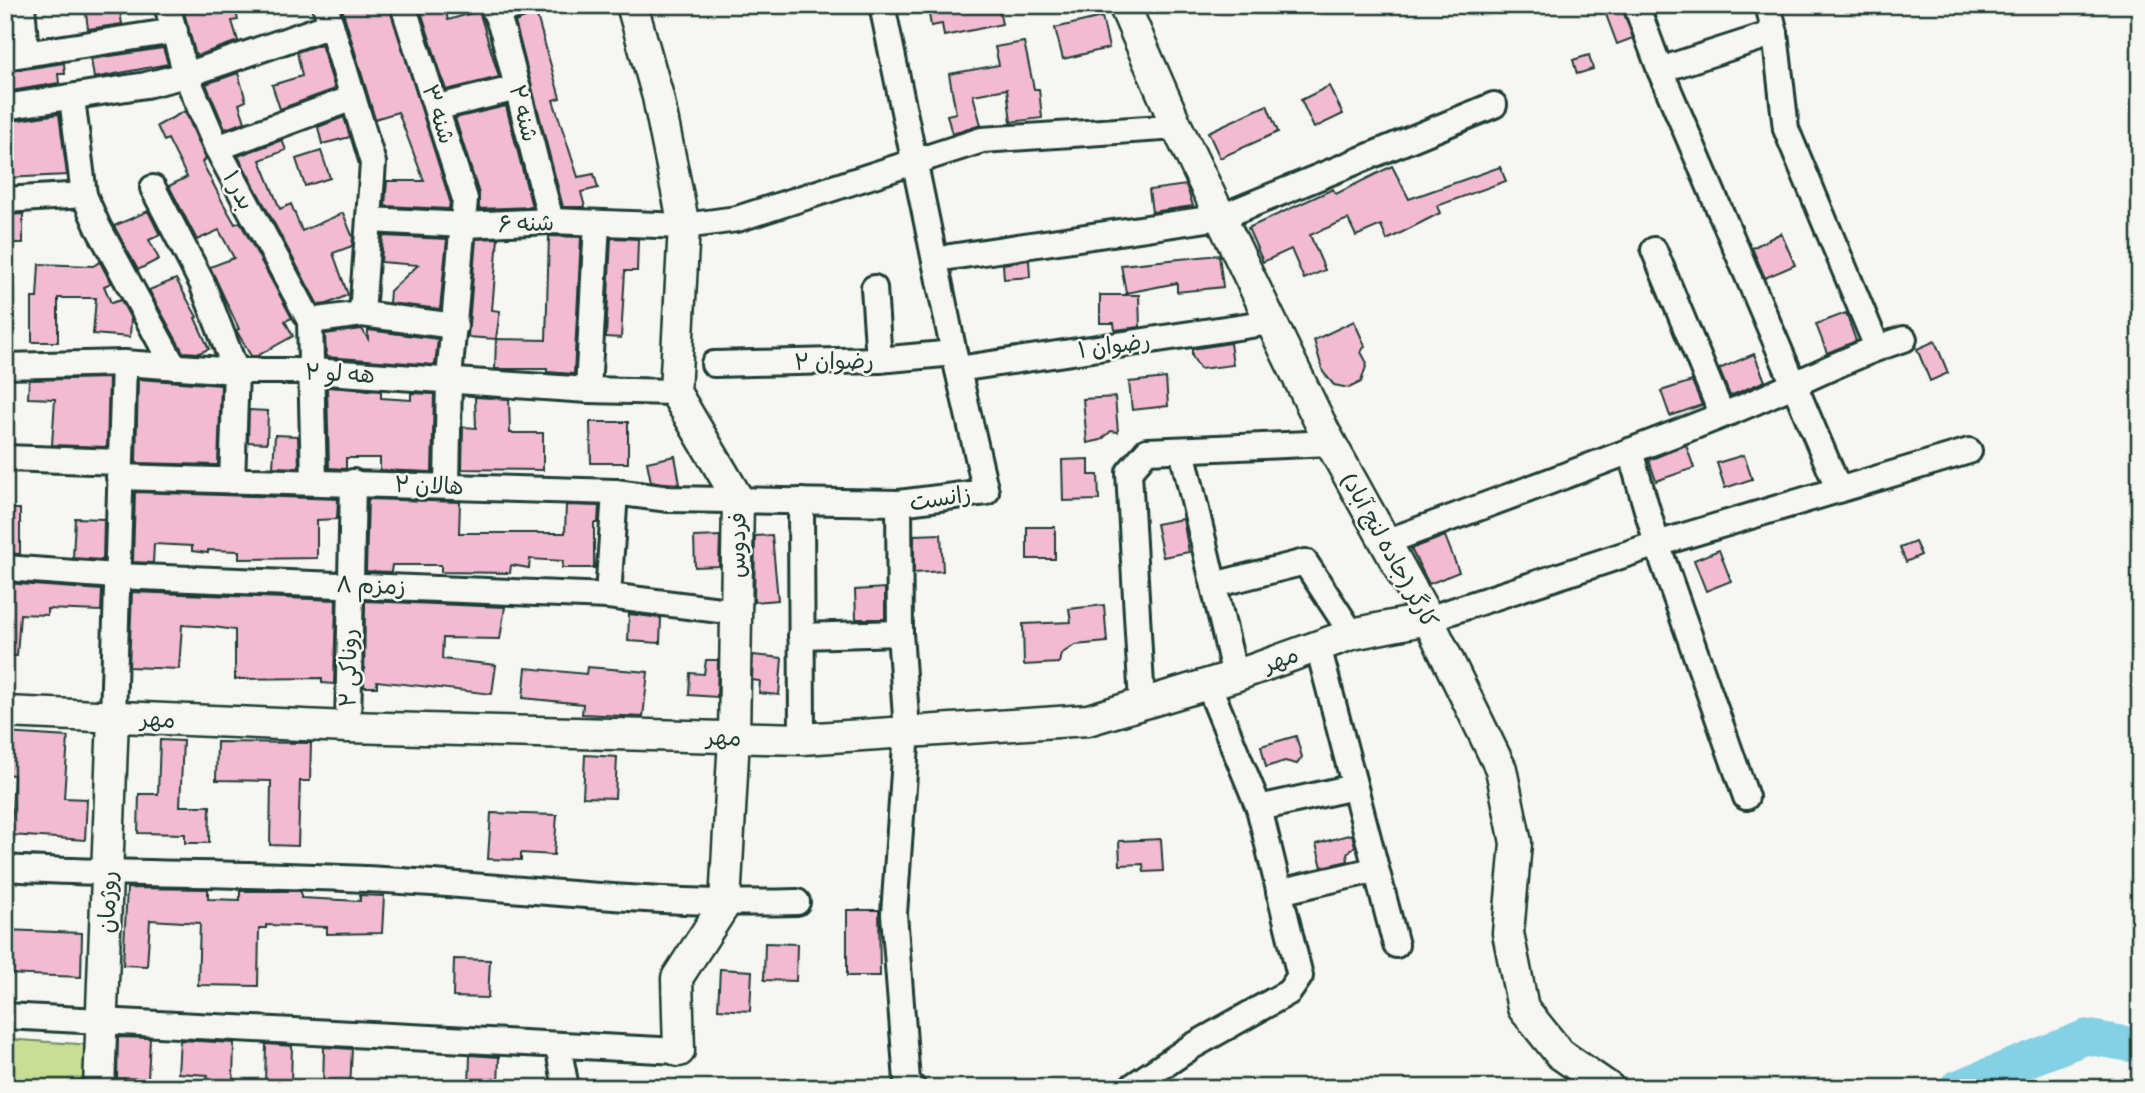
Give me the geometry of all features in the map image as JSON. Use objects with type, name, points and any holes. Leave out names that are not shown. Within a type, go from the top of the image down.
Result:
[{"type":"street","points":[[22,5],[16,55],[175,31]]},
{"type":"street","name":"بدر ۱","points":[[167,5],[186,75],[217,148],[310,321],[314,481]]},
{"type":"street","name":"شنه ۳","points":[[403,5],[438,107],[465,199],[465,225],[449,379],[447,485]]},
{"type":"street","points":[[494,8],[520,5]]},
{"type":"street","points":[[632,5],[658,97],[684,226],[676,392]]},
{"type":"street","name":"زانست","points":[[882,5],[986,492],[899,503],[900,633],[907,731],[894,915],[907,1081],[913,1088]]},
{"type":"street","name":"کارگر (جاده لنج آباد)","points":[[1125,5],[1177,127],[1271,322],[1331,443],[1428,619],[1501,769],[1516,843],[1508,933],[1523,1008],[1560,1054],[1609,1088]]},
{"type":"street","points":[[1636,5],[1660,71],[1839,490]]},
{"type":"street","points":[[1768,5],[1775,33],[1786,129],[1877,347]]},
{"type":"street","name":"شنه ۲","points":[[494,8],[518,88],[551,221]]},
{"type":"street","points":[[5,107],[72,98],[186,75],[328,15],[373,163],[362,314]]},
{"type":"street","points":[[1660,71],[1775,33]]},
{"type":"street","points":[[438,107],[518,88]]},
{"type":"street","points":[[72,98],[84,195],[98,228],[174,367]]},
{"type":"street","points":[[217,148],[353,98]]},
{"type":"street","points":[[950,257],[1221,217],[1494,105]]},
{"type":"street","points":[[684,226],[737,219],[916,159],[982,140],[1177,127]]},
{"type":"street","points":[[153,188],[202,283],[236,371],[232,481]]},
{"type":"street","points":[[5,200],[84,195]]},
{"type":"street","name":"شنه ۶","points":[[369,220],[465,225],[551,221],[684,226]]},
{"type":"street","points":[[589,390],[597,223]]},
{"type":"street","points":[[1654,250],[1723,415]]},
{"type":"street","points":[[874,288],[879,360]]},
{"type":"street","points":[[310,321],[362,314],[455,326]]},
{"type":"street","name":"رضوان ۱","points":[[956,361],[1271,322]]},
{"type":"street","points":[[1386,542],[1723,415],[1796,386],[1877,347],[1904,338]]},
{"type":"street","name":"رضوان ۲","points":[[714,363],[956,361]]},
{"type":"street","points":[[113,717],[124,363]]},
{"type":"street","name":"هه لو ۲","points":[[5,366],[124,363],[236,371],[313,371],[589,390],[676,392]]},
{"type":"street","name":"فردوس","points":[[676,392],[738,499],[733,737],[725,904]]},
{"type":"street","points":[[1142,704],[1129,472],[1147,451],[1331,443]]},
{"type":"street","points":[[1130,1088],[1191,1046],[1289,992],[1300,976],[1259,808],[1222,680],[1214,585],[1182,450]]},
{"type":"street","points":[[1630,451],[1657,544],[1746,797]]},
{"type":"street","points":[[1428,619],[1657,544],[1969,451]]},
{"type":"street","name":"هالان ۲","points":[[5,458],[232,481],[447,485],[615,492],[669,499],[899,503]]},
{"type":"street","name":"روناکی ۲","points":[[348,727],[353,482]]},
{"type":"street","points":[[608,596],[615,492]]},
{"type":"street","points":[[801,502],[802,739]]},
{"type":"street","points":[[1214,585],[1305,562],[1352,634]]},
{"type":"street","name":"زمزم ۸","points":[[5,568],[116,576],[608,596],[736,612]]},
{"type":"street","name":"مهر","points":[[5,712],[348,727],[802,739],[1088,720],[1222,680],[1352,634],[1428,619]]},
{"type":"street","points":[[802,636],[900,633]]},
{"type":"street","points":[[1318,646],[1374,870],[1396,945]]},
{"type":"street","name":"روژمان","points":[[99,1088],[113,717]]},
{"type":"street","points":[[1259,808],[1354,787]]},
{"type":"street","points":[[5,868],[108,874],[399,880],[725,904],[797,902]]},
{"type":"street","points":[[1279,892],[1374,870]]},
{"type":"street","points":[[5,1016],[679,1051],[677,978],[725,904]]},
{"type":"street","points":[[558,1045],[566,1088]]},
{"type":"green space","points":[[5,1039],[92,1045],[89,1088],[5,1088]]},
{"type":"building","points":[[85,5],[119,5],[122,24],[88,29]]},
{"type":"building","points":[[182,5],[234,5],[238,20],[232,21],[238,41],[196,56]]},
{"type":"building","points":[[341,5],[389,5],[450,201],[449,209],[385,206],[387,181],[424,181],[398,112],[375,119]]},
{"type":"building","points":[[419,5],[444,5],[448,20],[479,11],[499,77],[446,90]]},
{"type":"building","points":[[534,5],[560,98],[553,100],[578,177],[594,174],[598,188],[581,192],[585,207],[563,207],[515,22],[530,16]]},
{"type":"building","points":[[942,5],[998,5],[1002,24],[944,36],[942,24],[931,26],[928,8]]},
{"type":"building","points":[[1621,5],[1633,38],[1617,44],[1604,9]]},
{"type":"building","points":[[1102,17],[1109,48],[1063,59],[1055,28]]},
{"type":"building","points":[[1024,42],[1034,89],[1039,89],[1042,118],[1011,122],[1007,89],[973,95],[981,125],[952,134],[947,115],[956,113],[949,74],[999,65],[995,47]]},
{"type":"building","points":[[321,44],[335,89],[280,109],[272,85],[302,76],[297,52]]},
{"type":"building","points":[[163,48],[168,64],[94,78],[91,59]]},
{"type":"building","points":[[1589,55],[1593,69],[1577,74],[1573,60]]},
{"type":"building","points":[[64,63],[65,74],[58,74],[59,83],[5,92],[5,72]]},
{"type":"building","points":[[238,73],[246,101],[239,104],[245,122],[225,129],[206,84]]},
{"type":"building","points":[[1329,86],[1343,114],[1314,128],[1301,100]]},
{"type":"building","points":[[1267,105],[1278,132],[1220,158],[1208,132]]},
{"type":"building","points":[[506,106],[532,207],[479,209],[479,194],[455,118]]},
{"type":"building","points":[[185,111],[206,159],[202,162],[222,201],[235,224],[240,222],[292,318],[285,321],[293,336],[257,356],[251,356],[236,330],[239,329],[210,267],[234,258],[219,230],[197,240],[169,186],[187,177],[168,139],[164,141],[157,126]]},
{"type":"building","points":[[59,114],[67,175],[5,178],[5,122]]},
{"type":"building","points":[[344,117],[350,137],[322,144],[318,127]]},
{"type":"building","points":[[282,140],[286,150],[260,160],[280,209],[291,204],[302,231],[343,213],[353,238],[352,246],[333,253],[348,295],[327,304],[318,305],[238,156]]},
{"type":"building","points":[[321,151],[330,178],[305,186],[296,159]]},
{"type":"building","points":[[1392,166],[1409,199],[1500,167],[1506,181],[1437,206],[1440,213],[1387,240],[1381,225],[1356,236],[1348,219],[1310,235],[1325,270],[1304,279],[1291,249],[1263,262],[1248,228],[1333,189],[1336,194]]},
{"type":"building","points":[[1186,185],[1193,206],[1152,212],[1149,190]]},
{"type":"building","points":[[148,211],[160,235],[149,240],[159,259],[138,270],[114,226]]},
{"type":"building","points":[[23,214],[23,243],[5,243],[5,215]]},
{"type":"building","points":[[1781,233],[1795,265],[1765,278],[1752,248]]},
{"type":"building","points":[[383,236],[447,239],[440,309],[389,303],[390,291],[418,265],[381,262]]},
{"type":"building","points":[[549,236],[581,237],[574,374],[547,372],[547,369],[495,369],[496,339],[546,340]]},
{"type":"building","points":[[498,238],[492,310],[500,311],[496,339],[468,337],[476,239]]},
{"type":"building","points":[[611,238],[638,239],[637,271],[625,271],[621,338],[606,337]]},
{"type":"building","points":[[1219,255],[1223,287],[1177,292],[1177,283],[1126,293],[1121,265]]},
{"type":"building","points":[[1029,260],[1030,277],[1004,279],[1003,264]]},
{"type":"building","points":[[100,262],[111,283],[104,286],[111,303],[121,300],[131,319],[130,337],[93,334],[96,298],[58,298],[58,342],[32,342],[32,298],[37,298],[39,264],[93,266]]},
{"type":"building","points":[[176,279],[197,317],[195,318],[209,349],[199,353],[183,352],[149,290]]},
{"type":"building","points":[[1100,295],[1139,295],[1140,327],[1115,330],[1114,323],[1100,323]]},
{"type":"building","points":[[1846,313],[1856,341],[1827,353],[1816,324]]},
{"type":"building","points":[[1354,321],[1365,346],[1361,352],[1367,363],[1361,382],[1349,388],[1334,385],[1323,372],[1314,340]]},
{"type":"building","points":[[362,329],[368,339],[368,330],[438,339],[435,365],[326,357],[325,334]]},
{"type":"building","points":[[1935,341],[1948,373],[1930,381],[1917,349]]},
{"type":"building","points":[[1230,343],[1233,365],[1200,369],[1192,356],[1192,349]]},
{"type":"building","points":[[1754,354],[1765,381],[1730,396],[1719,369]]},
{"type":"building","points":[[109,378],[107,447],[52,445],[55,399],[28,398],[29,380]]},
{"type":"building","points":[[1166,378],[1168,406],[1132,410],[1129,382]]},
{"type":"building","points":[[138,379],[221,385],[218,465],[136,463]]},
{"type":"building","points":[[1692,381],[1702,405],[1670,416],[1661,391]]},
{"type":"building","points":[[327,387],[381,391],[381,398],[411,400],[411,393],[434,394],[432,472],[380,470],[380,458],[346,458],[346,469],[329,468]]},
{"type":"building","points":[[475,397],[509,399],[510,433],[543,433],[543,470],[462,469],[463,427],[476,428]]},
{"type":"building","points":[[1115,397],[1118,432],[1111,431],[1101,440],[1087,443],[1083,399]]},
{"type":"building","points":[[249,410],[268,411],[267,443],[248,442]]},
{"type":"building","points":[[590,422],[628,422],[628,463],[591,463]]},
{"type":"building","points":[[275,435],[298,436],[299,468],[273,467]]},
{"type":"building","points":[[1686,445],[1694,468],[1656,481],[1649,460]]},
{"type":"building","points":[[1744,455],[1752,479],[1725,488],[1717,463]]},
{"type":"building","points":[[675,456],[680,484],[651,482],[647,462]]},
{"type":"building","points":[[1089,459],[1089,475],[1098,475],[1099,500],[1063,501],[1062,460]]},
{"type":"building","points":[[135,492],[338,499],[337,519],[317,520],[317,558],[239,559],[239,551],[208,550],[208,553],[192,551],[192,546],[154,544],[153,563],[133,562]]},
{"type":"building","points":[[368,499],[460,502],[459,533],[565,533],[566,505],[599,506],[598,523],[594,523],[594,568],[562,568],[563,561],[530,559],[529,568],[511,565],[510,573],[441,572],[441,565],[392,565],[391,572],[366,571]]},
{"type":"building","points":[[5,509],[20,509],[20,554],[5,553]]},
{"type":"building","points":[[75,518],[104,519],[103,560],[73,558]]},
{"type":"building","points":[[1183,519],[1189,552],[1163,557],[1156,524]]},
{"type":"building","points":[[1027,527],[1055,527],[1055,559],[1027,559]]},
{"type":"building","points":[[941,534],[943,571],[914,573],[914,535]]},
{"type":"building","points":[[772,535],[778,600],[754,602],[755,536]]},
{"type":"building","points":[[720,536],[719,566],[695,567],[694,537]]},
{"type":"building","points":[[1445,536],[1459,572],[1429,584],[1411,549]]},
{"type":"building","points":[[1915,542],[1921,555],[1906,562],[1900,548]]},
{"type":"building","points":[[1719,550],[1731,581],[1706,591],[1694,560]]},
{"type":"building","points":[[5,583],[102,590],[101,611],[47,609],[47,615],[20,614],[17,656],[5,656]]},
{"type":"building","points":[[885,588],[885,619],[856,619],[855,590]]},
{"type":"building","points":[[132,592],[336,600],[334,684],[322,683],[322,678],[235,679],[235,630],[214,627],[182,625],[179,669],[129,667]]},
{"type":"building","points":[[365,601],[505,607],[500,639],[443,638],[442,659],[496,665],[492,694],[377,681],[377,687],[364,687]]},
{"type":"building","points":[[1104,605],[1107,642],[1075,645],[1061,654],[1059,663],[1024,665],[1023,624],[1071,622],[1069,609]]},
{"type":"building","points":[[629,614],[661,618],[660,643],[628,641]]},
{"type":"building","points":[[753,655],[782,658],[779,695],[759,693],[760,681],[752,680]]},
{"type":"building","points":[[706,660],[718,660],[717,697],[689,695],[690,673],[704,674]]},
{"type":"building","points":[[587,667],[648,672],[643,717],[582,714],[583,704],[523,698],[526,668],[586,674]]},
{"type":"building","points":[[5,733],[68,737],[64,798],[87,799],[85,840],[11,835],[14,775],[5,774]]},
{"type":"building","points":[[1296,736],[1302,757],[1297,764],[1285,761],[1266,767],[1261,746]]},
{"type":"building","points":[[160,740],[183,741],[180,806],[210,806],[209,843],[185,843],[185,834],[138,833],[139,794],[158,794]]},
{"type":"building","points":[[217,742],[311,743],[310,781],[300,781],[298,846],[270,845],[271,781],[216,780]]},
{"type":"building","points":[[585,755],[617,757],[615,798],[583,797]]},
{"type":"building","points":[[491,813],[557,815],[554,855],[521,853],[521,860],[488,859]]},
{"type":"building","points":[[1352,834],[1355,846],[1347,854],[1348,861],[1322,867],[1316,844]]},
{"type":"building","points":[[1161,839],[1163,871],[1144,872],[1143,864],[1120,865],[1119,841]]},
{"type":"building","points":[[127,888],[208,889],[208,899],[240,900],[240,891],[301,891],[301,898],[360,901],[360,895],[384,896],[382,933],[327,934],[327,927],[266,925],[266,928],[259,928],[258,986],[198,985],[200,923],[150,920],[147,966],[123,965]]},
{"type":"building","points":[[847,910],[879,910],[880,976],[847,976]]},
{"type":"building","points":[[5,930],[82,933],[81,977],[5,974]]},
{"type":"building","points":[[765,943],[797,944],[796,981],[764,980]]},
{"type":"building","points":[[454,959],[490,960],[488,998],[453,997]]},
{"type":"building","points":[[720,969],[752,971],[750,1011],[718,1009]]},
{"type":"building","points":[[118,1037],[150,1038],[148,1079],[117,1078]]},
{"type":"building","points":[[180,1040],[234,1043],[233,1082],[207,1081],[208,1075],[178,1073]]},
{"type":"building","points":[[266,1044],[292,1046],[291,1084],[265,1083]]},
{"type":"building","points":[[324,1047],[352,1049],[350,1088],[323,1088]]},
{"type":"building","points":[[470,1055],[499,1057],[498,1088],[469,1088]]},
{"type":"waterway","points":[[1956,1088],[2086,1037],[2140,1046]]}]
